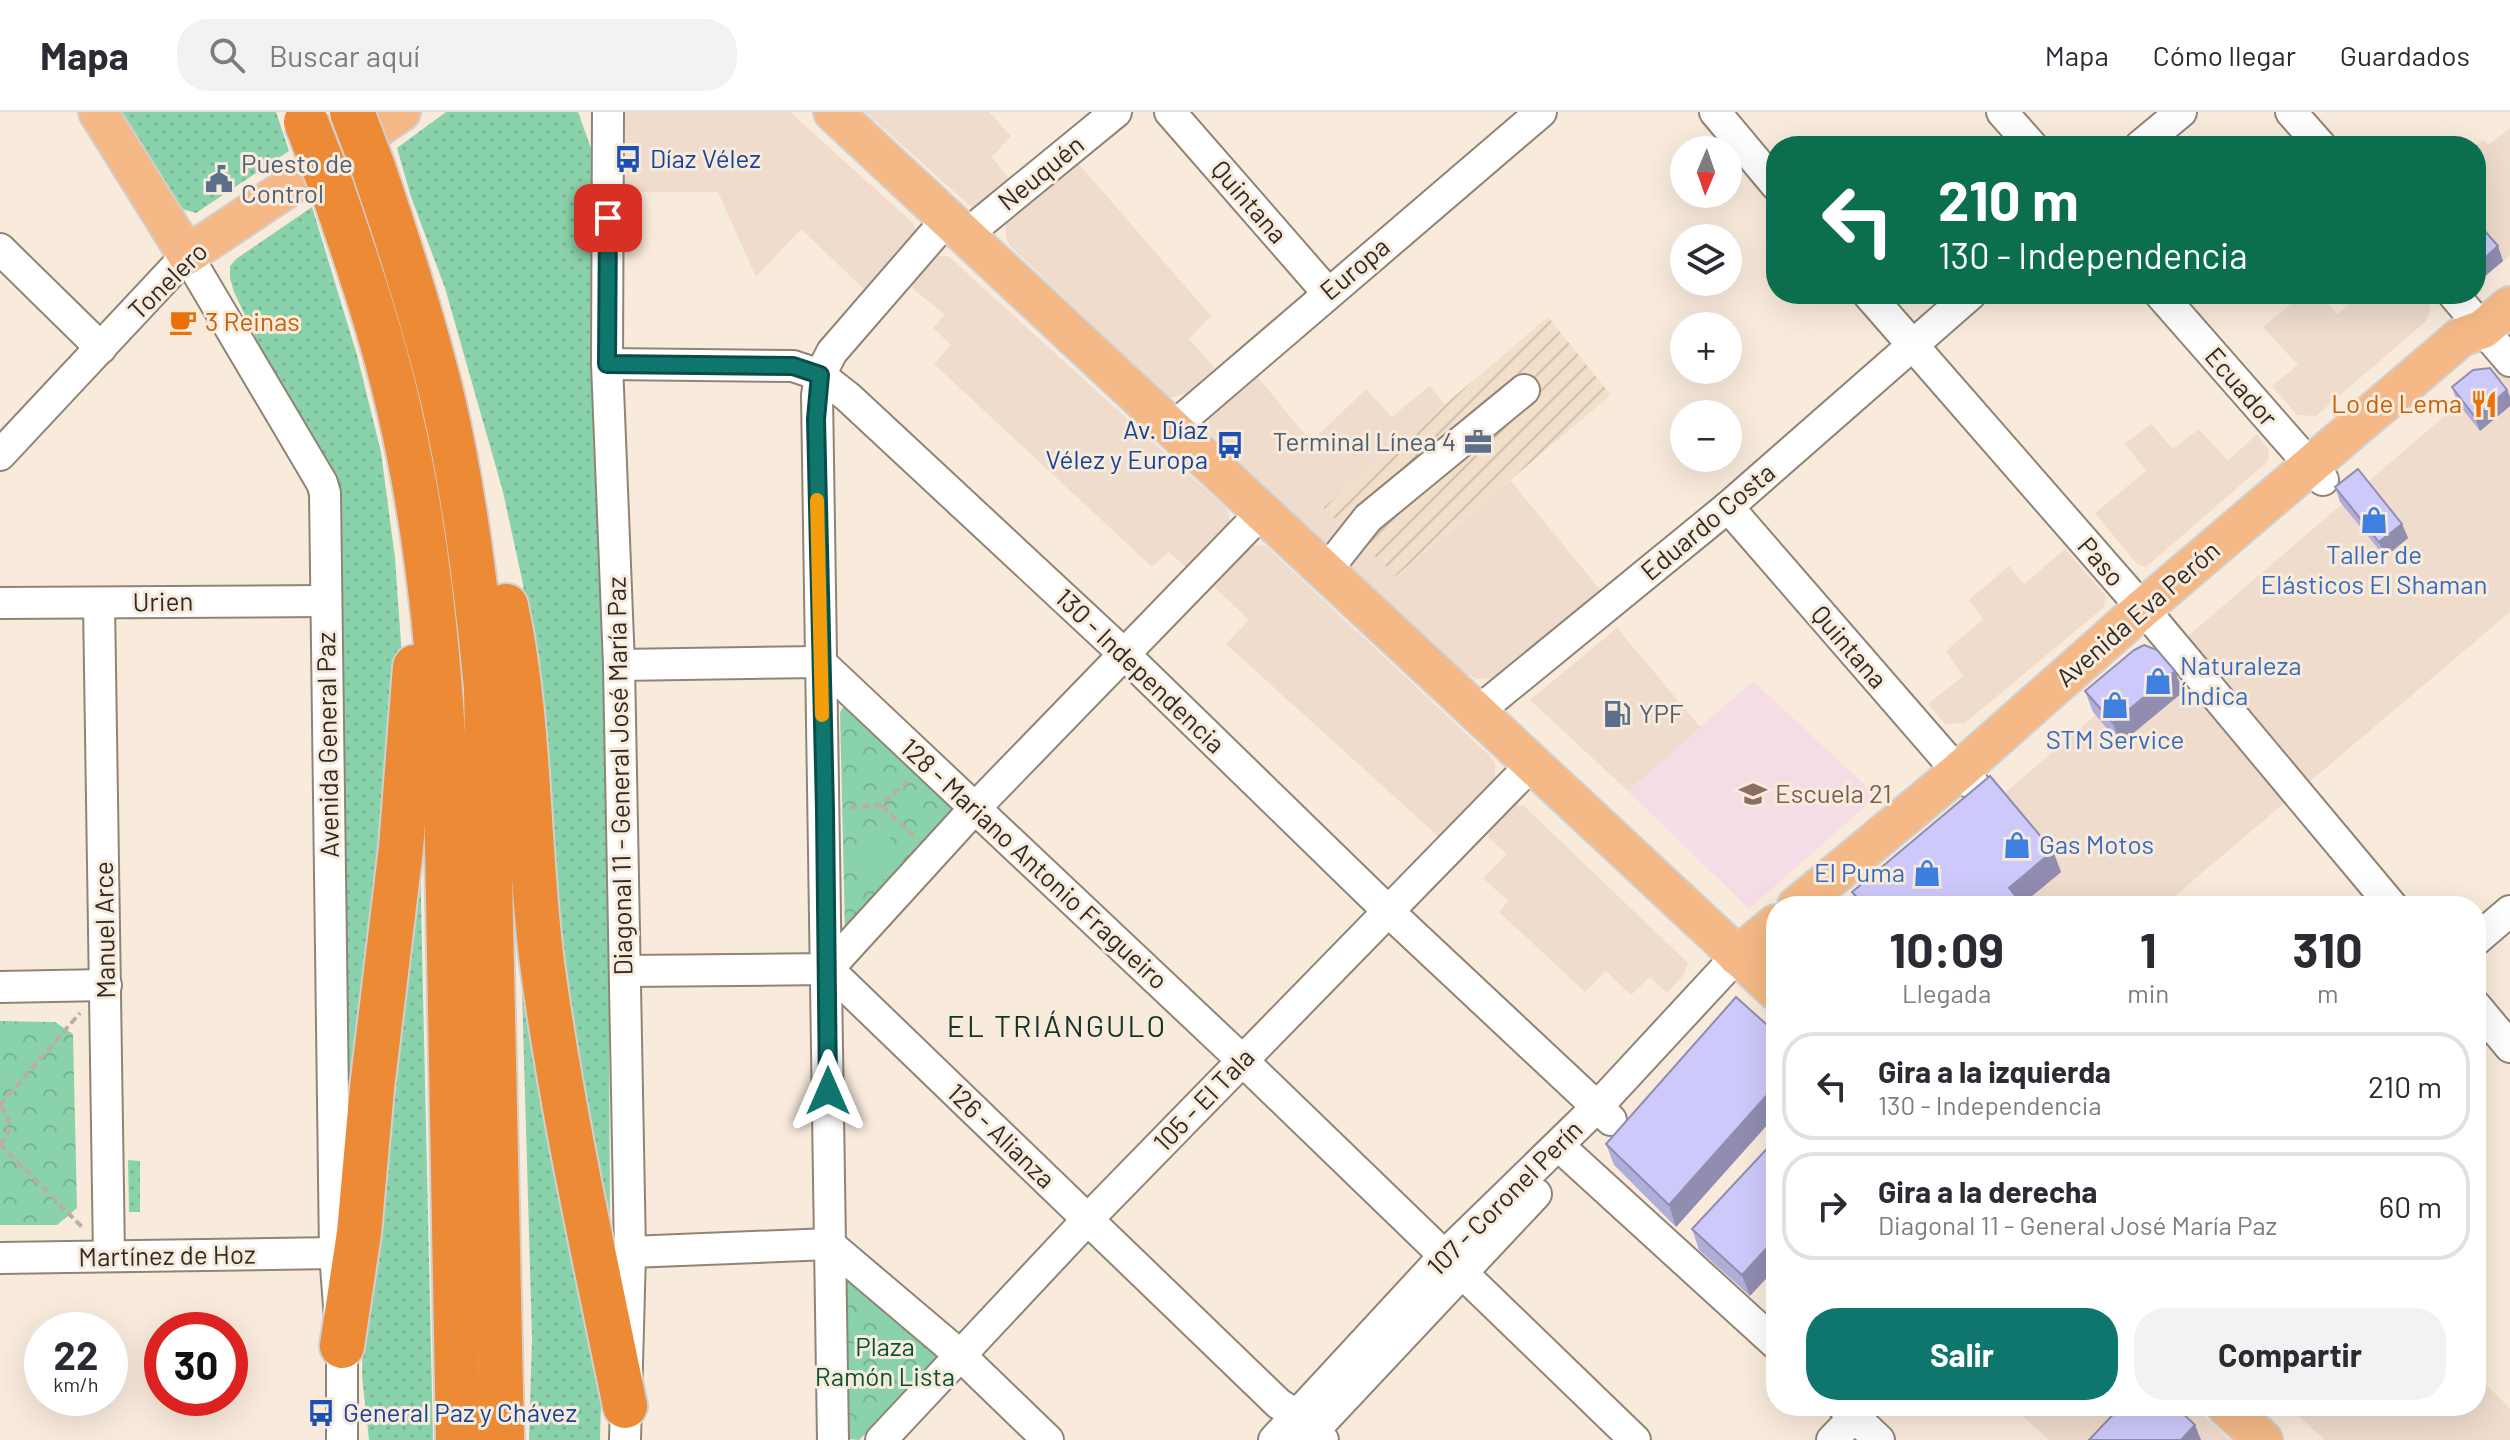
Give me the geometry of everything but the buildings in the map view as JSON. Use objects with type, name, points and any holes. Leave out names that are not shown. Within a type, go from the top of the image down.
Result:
[{"type":"highway","points":[[352,112],[398,240],[443,401],[481,506],[507,611],[521,710],[542,960],[554,1050],[611,1249],[625,1423]]},
{"type":"highway","points":[[304,117],[332,188],[377,324],[399,410],[432,590],[442,692],[446,804],[458,1440]]},
{"type":"highway","points":[[443,401],[466,524],[486,688],[502,1440]]},
{"type":"highway","points":[[342,1346],[359,1233],[415,690],[417,625],[399,410]]},
{"type":"main road","name":"Avenida General Paz","points":[[98,112],[187,255]]},
{"type":"main road","name":"Tonelero","points":[[187,255],[401,112]]},
{"type":"main road","points":[[833,112],[1531,765],[1760,967]]},
{"type":"main road","name":"Avenida Eva Perón","points":[[1839,896],[1966,778],[2317,473],[2471,351],[2497,318]]},
{"type":"main road","name":"Avenida Eva Perón","points":[[1810,896],[1966,778]]},
{"type":"main road","points":[[2237,1416],[2263,1440]]},
{"type":"street","name":"Neuquén","points":[[820,375],[832,352],[958,226],[1116,112]]},
{"type":"street","name":"Quintana","points":[[1170,112],[1327,292]]},
{"type":"street","name":"Europa","points":[[1171,429],[1327,292],[1541,112]]},
{"type":"street","points":[[1715,112],[1766,173]]},
{"type":"street","points":[[2002,112],[2023,136]]},
{"type":"street","points":[[2152,136],[2181,112]]},
{"type":"street","points":[[2291,112],[2312,136]]},
{"type":"street","name":"Diagonal 11 - General José María Paz","points":[[604,121],[607,364],[619,665],[625,971],[611,1249]]},
{"type":"street","points":[[0,249],[101,348]]},
{"type":"street","name":"Tonelero","points":[[0,455],[187,255]]},
{"type":"street","name":"Avenida General Paz","points":[[187,255],[322,483],[325,493],[335,1253],[342,1346],[342,1440]]},
{"type":"street","name":"Paso","points":[[1876,304],[2150,617],[2384,896]]},
{"type":"street","name":"Eduardo Costa","points":[[1476,713],[1728,507],[1960,304]]},
{"type":"street","name":"Ecuador","points":[[2169,304],[2317,473]]},
{"type":"street","points":[[2471,304],[2497,318],[2510,361]]},
{"type":"street","name":"130 - Independencia","points":[[607,364],[793,366],[820,375],[859,407],[1123,653],[1389,912],[1605,1113]]},
{"type":"street","points":[[820,375],[816,419],[828,969],[833,1440]]},
{"type":"street","points":[[1326,571],[1368,518],[1524,390]]},
{"type":"street","name":"Quintana","points":[[1728,507],[1966,778]]},
{"type":"street","points":[[625,971],[828,969],[974,809],[1263,511]]},
{"type":"street","name":"Urien","points":[[0,603],[326,601]]},
{"type":"street","name":"Manuel Arce","points":[[99,603],[109,1256]]},
{"type":"street","points":[[619,665],[820,662]]},
{"type":"street","name":"128 - Mariano Antonio Fragueiro","points":[[820,662],[1243,1061],[1635,1440]]},
{"type":"street","name":"105 - El Tala","points":[[881,1440],[1088,1219],[1531,765]]},
{"type":"street","points":[[2486,931],[2510,911]]},
{"type":"street","name":"107 - Coronel Perín","points":[[1274,1440],[1310,1431],[1453,1264],[1605,1113],[1760,967]]},
{"type":"street","name":"126 - Alianza","points":[[828,969],[1310,1431]]},
{"type":"street","points":[[0,987],[106,985]]},
{"type":"street","points":[[2486,1018],[2510,1047]]},
{"type":"street","name":"107 - Coronel Perín","points":[[1453,1264],[1571,1157],[1605,1113]]},
{"type":"street","points":[[1571,1157],[1766,1335]]},
{"type":"street","points":[[611,1249],[829,1244],[960,1355],[1048,1440]]},
{"type":"street","name":"Martínez de Hoz","points":[[0,1258],[335,1253]]},
{"type":"street","points":[[1832,1440],[1850,1416]]},
{"type":"street","points":[[1860,1416],[1879,1440]]},
{"type":"path","points":[[825,810],[881,805],[927,763]]},
{"type":"path","points":[[881,805],[933,853]]},
{"type":"path","points":[[106,985],[0,1105],[9,1118],[10,1126],[0,1144],[109,1256]]},
{"type":"shaded area","points":[[618,112],[790,112],[913,223],[917,233],[869,294],[801,229],[756,277],[718,192],[618,192]]},
{"type":"shaded area","points":[[865,112],[989,112],[1011,136],[992,157],[1016,188],[976,211]]},
{"type":"shaded area","points":[[2510,128],[2510,255],[2486,275],[2486,142],[2488,145]]},
{"type":"shaded area","points":[[1070,154],[1211,316],[1189,339],[1215,368],[1185,394],[1168,398],[1162,393],[1010,246],[1006,238],[1010,207]]},
{"type":"shaded area","points":[[937,256],[948,256],[1227,509],[1229,531],[1188,569],[1169,552],[1152,567],[934,364],[951,345],[933,328],[945,315],[906,283]]},
{"type":"shaded area","points":[[2291,304],[2328,304],[2337,314],[2350,304],[2427,304],[2431,308],[2426,321],[2316,416],[2297,415],[2272,386],[2298,365],[2263,327]]},
{"type":"shaded area","name":"Terminal Línea 4","points":[[1548,317],[1611,395],[1396,576],[1323,508]]},
{"type":"shaded area","points":[[2510,360],[2510,612],[2175,896],[1885,896]]},
{"type":"shaded area","points":[[1251,369],[1311,442],[1366,389],[1392,417],[1429,386],[1445,404],[1323,508],[1397,576],[1510,480],[1602,592],[1503,677],[1478,679],[1464,674],[1211,435],[1208,415]]},
{"type":"shaded area","points":[[2151,424],[2173,449],[2199,429],[2228,461],[2257,434],[2269,450],[2268,461],[2146,567],[2137,564],[2095,513],[2146,471],[2125,444]]},
{"type":"shaded area","points":[[1246,546],[1266,546],[1495,764],[1495,781],[1440,838],[1226,644],[1249,620],[1208,581]]},
{"type":"shaded area","points":[[2065,549],[2106,596],[2104,607],[1965,723],[1945,724],[1928,704],[1963,676],[1946,651],[1983,619],[1969,600],[2009,566],[2024,584]]},
{"type":"shaded area","name":"YPF","points":[[1617,628],[1701,728],[1628,791],[1530,700]]},
{"type":"shaded area","name":"Escuela 21","points":[[1753,681],[1877,796],[1749,909],[1628,791]]},
{"type":"shaded area","points":[[1515,805],[1524,806],[1688,963],[1685,973],[1667,993],[1650,977],[1631,995],[1606,971],[1585,992],[1499,912],[1508,901],[1483,878],[1507,854],[1487,836]]},
{"type":"shaded area","points":[[2486,1384],[2510,1409],[2510,1440],[2325,1440],[2299,1416],[2486,1416]]},
{"type":"shaded area","points":[[2023,1416],[2205,1416],[2230,1440],[2049,1440]]},
{"type":"green space","points":[[110,112],[276,112],[289,151],[196,213],[182,209],[168,187],[161,191]]},
{"type":"green space","points":[[446,112],[578,112],[593,154],[607,612],[610,1226],[569,1071],[523,584],[503,492],[445,288],[411,197],[397,148]]},
{"type":"green space","points":[[312,207],[357,355],[381,452],[395,558],[403,671],[348,1180],[339,513],[230,278],[230,266],[236,259]]},
{"type":"green space","points":[[844,706],[852,706],[960,807],[845,931],[840,712]]},
{"type":"green space","points":[[419,812],[433,1440],[369,1440],[362,1376],[363,1322]]},
{"type":"green space","points":[[889,827],[894,878],[861,882],[856,831]]},
{"type":"green space","points":[[521,954],[602,1369],[600,1440],[529,1440],[532,1338]]},
{"type":"green space","points":[[0,1021],[55,1022],[73,1034],[77,1208],[57,1225],[0,1225]]},
{"type":"green space","points":[[128,1160],[140,1161],[140,1212],[129,1212]]},
{"type":"green space","name":"Plaza Ramón Lista","points":[[853,1279],[940,1359],[859,1440],[849,1439],[845,1282]]},
{"type":"slow traffic","points":[[817,500],[822,715]]},
{"type":"place","name":"Díaz Vélez","points":[[628,159]]},
{"type":"place","name":"Puesto de Control","points":[[219,179]]},
{"type":"place","name":"3 Reinas","points":[[183,322]]},
{"type":"place","name":"Lo de Lema","points":[[2484,404]]},
{"type":"place","name":"Terminal Línea 4","points":[[1478,442]]},
{"type":"place","name":"Av. Díaz Vélez y Europa","points":[[1230,445]]},
{"type":"place","name":"Taller de Elásticos El Shaman","points":[[2374,520]]},
{"type":"place","name":"Naturaleza Índica","points":[[2158,681]]},
{"type":"place","name":"STM Service","points":[[2115,705]]},
{"type":"place","name":"YPF","points":[[1617,714]]},
{"type":"place","name":"Escuela 21","points":[[1753,794]]},
{"type":"place","name":"Gas Motos","points":[[2017,845]]},
{"type":"place","name":"El Puma","points":[[1927,873]]},
{"type":"place","name":"General Paz y Chávez","points":[[321,1413]]},
{"type":"district","name":"EL TRIÁNGULO","points":[[1057,1027]]},
{"type":"route","points":[[608,218],[607,364],[793,366],[820,375],[816,419],[828,1091]]}]
